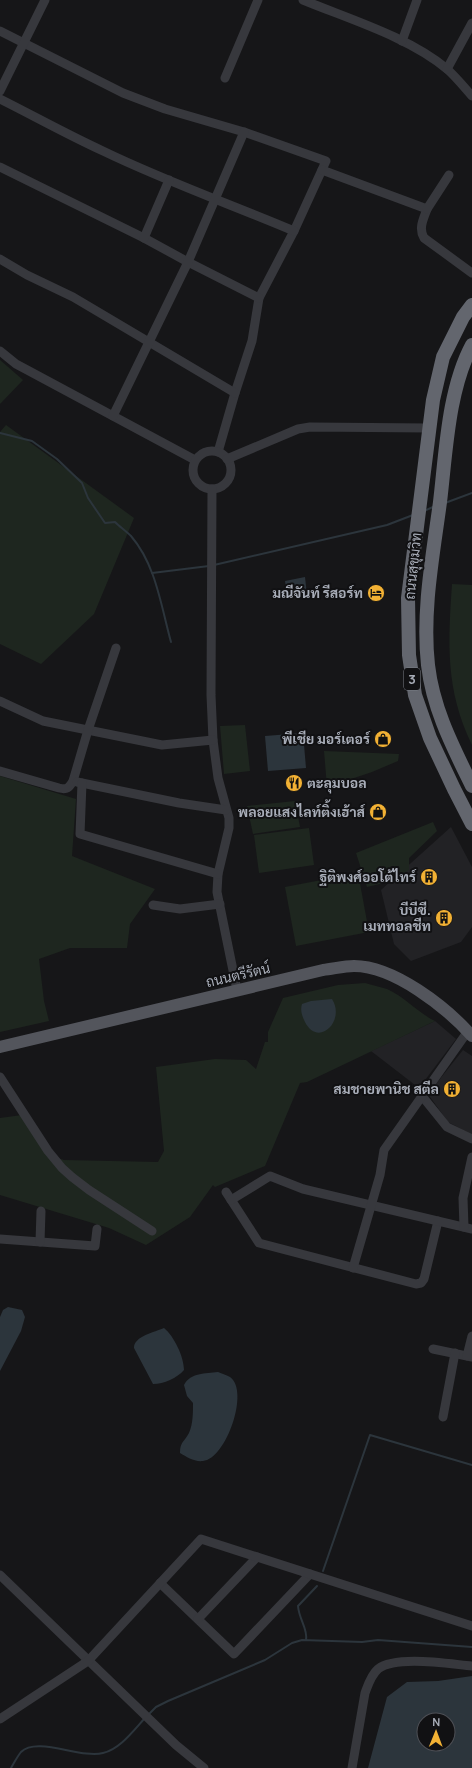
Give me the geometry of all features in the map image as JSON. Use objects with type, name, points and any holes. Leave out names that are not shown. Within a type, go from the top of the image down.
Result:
[{"type":"highway","name":"ถนนสุขุมวิท","points":[[472,305],[463,317],[443,358],[433,400],[408,598],[409,655],[415,695],[430,738],[472,824]]},
{"type":"highway","name":"ถนนสุขุมวิท","points":[[472,345],[457,387],[450,424],[428,593],[426,630],[428,665],[434,696],[444,727],[472,786]]},
{"type":"main road","name":"ถนนตรีรัตน์","points":[[0,1047],[323,970],[355,966],[379,970],[414,986],[471,1033]]},
{"type":"street","points":[[0,90],[45,0]]},
{"type":"street","points":[[225,78],[258,0]]},
{"type":"street","points":[[303,0],[402,40],[447,69],[472,96]]},
{"type":"street","points":[[402,40],[417,0]]},
{"type":"street","points":[[447,69],[472,23]]},
{"type":"street","points":[[0,32],[123,93],[165,109],[244,132],[326,161],[294,231],[259,298],[252,341],[218,452]]},
{"type":"street","points":[[0,99],[102,151],[294,231]]},
{"type":"street","points":[[113,416],[188,262],[244,132]]},
{"type":"street","points":[[0,167],[144,238],[259,298]]},
{"type":"street","points":[[322,170],[427,209]]},
{"type":"street","points":[[449,175],[427,209],[422,223],[421,233],[424,238],[472,273]]},
{"type":"street","points":[[144,238],[169,180]]},
{"type":"street","points":[[0,259],[27,275],[73,297],[235,393]]},
{"type":"street","points":[[0,351],[21,367],[195,460]]},
{"type":"street","points":[[227,459],[298,429],[310,427],[429,428]]},
{"type":"street","points":[[206,452],[218,452],[227,459],[230,466],[228,480],[224,484],[212,489],[205,488],[195,481],[193,474],[195,460],[206,452]]},
{"type":"street","points":[[212,489],[211,695],[213,740],[218,778],[229,828],[218,874],[217,892],[237,990]]},
{"type":"street","points":[[116,648],[88,730],[77,782],[80,834],[218,874]]},
{"type":"street","points":[[0,701],[43,721],[162,745],[213,740]]},
{"type":"street","points":[[0,771],[62,788],[70,787],[77,782],[179,803],[226,810]]},
{"type":"street","points":[[152,905],[180,909],[220,904]]},
{"type":"street","points":[[353,1268],[380,1175],[384,1150],[422,1096],[471,1033]]},
{"type":"street","points":[[0,1077],[48,1151],[62,1168],[89,1190],[152,1231]]},
{"type":"street","points":[[422,1096],[447,1127],[472,1139]]},
{"type":"street","points":[[438,1221],[424,1279],[421,1283],[416,1284],[259,1243],[228,1196],[270,1176],[303,1189],[468,1228],[463,1198],[472,1156]]},
{"type":"street","points":[[40,1242],[41,1211]]},
{"type":"street","points":[[0,1239],[95,1246],[97,1229]]},
{"type":"street","points":[[433,1349],[470,1356],[472,1336]]},
{"type":"street","points":[[443,1417],[455,1353]]},
{"type":"street","points":[[0,1719],[88,1661],[202,1539],[472,1626]]},
{"type":"street","points":[[198,1619],[258,1557]]},
{"type":"street","points":[[160,1583],[234,1654],[310,1574]]},
{"type":"street","points":[[0,1575],[139,1710],[176,1745],[204,1768]]},
{"type":"street","points":[[352,1768],[365,1693],[369,1682],[377,1670],[387,1664],[409,1662],[472,1666]]},
{"type":"shaded area","points":[[0,360],[23,380],[0,404]]},
{"type":"shaded area","points":[[6,425],[134,518],[94,614],[41,664],[0,644],[0,432]]},
{"type":"shaded area","points":[[305,577],[307,595],[300,597],[299,591],[287,593],[285,581]]},
{"type":"shaded area","points":[[452,584],[472,585],[472,745],[463,725],[457,705],[450,666],[449,646]]},
{"type":"shaded area","points":[[245,725],[250,771],[224,774],[220,726]]},
{"type":"shaded area","points":[[303,733],[306,768],[268,771],[265,736]]},
{"type":"shaded area","points":[[324,751],[399,754],[398,761],[372,772],[327,787]]},
{"type":"shaded area","points":[[0,776],[76,799],[72,856],[155,889],[130,924],[127,948],[70,948],[39,959],[44,1001],[49,1021],[0,1032]]},
{"type":"shaded area","points":[[295,801],[300,827],[253,834],[247,806]]},
{"type":"shaded area","points":[[433,822],[437,831],[409,858],[409,870],[388,882],[367,887],[356,853]]},
{"type":"shaded area","points":[[451,827],[472,867],[472,927],[461,942],[411,961],[394,944],[381,890]]},
{"type":"shaded area","points":[[309,828],[314,865],[259,873],[254,835]]},
{"type":"shaded area","points":[[358,873],[369,932],[296,946],[285,887]]},
{"type":"shaded area","points":[[365,983],[394,992],[423,1014],[435,1021],[307,1082],[300,1083],[265,1166],[215,1187],[213,1185],[190,1217],[146,1245],[109,1228],[0,1195],[0,1118],[22,1115],[49,1155],[64,1160],[158,1162],[164,1151],[156,1067],[215,1059],[246,1060],[256,1069],[265,1042],[268,1042],[268,1032],[283,998],[338,985]]},
{"type":"shaded area","points":[[332,999],[336,1016],[333,1023],[323,1032],[317,1032],[310,1029],[302,1015],[302,1004],[311,1001]]},
{"type":"shaded area","points":[[435,1021],[456,1039],[419,1088],[371,1051]]},
{"type":"shaded area","points":[[463,1050],[472,1056],[472,1135],[448,1122],[428,1094]]},
{"type":"shaded area","points":[[8,1307],[22,1310],[25,1317],[21,1331],[0,1371],[0,1317],[3,1310]]},
{"type":"shaded area","points":[[164,1328],[178,1347],[184,1365],[184,1370],[178,1376],[170,1380],[153,1384],[134,1348],[137,1340],[141,1337]]},
{"type":"shaded area","points":[[218,1372],[230,1377],[236,1385],[236,1409],[233,1424],[220,1449],[212,1457],[203,1461],[194,1460],[180,1453],[182,1444],[189,1433],[193,1415],[193,1403],[187,1396],[184,1385],[194,1376]]},
{"type":"shaded area","points":[[472,1676],[472,1768],[368,1768],[387,1697],[407,1682],[438,1681]]},
{"type":"waterway","points":[[0,433],[32,441],[57,459],[82,483],[88,498],[105,523],[115,522],[131,536],[146,560],[157,586],[171,642]]},
{"type":"waterway","points":[[445,503],[472,493]]},
{"type":"waterway","points":[[424,511],[433,507]]},
{"type":"waterway","points":[[214,565],[387,525],[413,515]]},
{"type":"waterway","points":[[152,573],[209,566]]},
{"type":"waterway","points":[[323,1571],[370,1435],[472,1465]]},
{"type":"waterway","points":[[306,1640],[306,1632],[298,1606],[317,1586]]},
{"type":"waterway","points":[[148,1715],[156,1707],[168,1701],[265,1660],[292,1643],[302,1640],[362,1642],[378,1640],[472,1647]]},
{"type":"waterway","points":[[11,1768],[21,1752],[28,1748],[37,1746],[94,1754],[109,1751],[121,1744],[145,1718]]},
{"type":"place","name":"มณีจันท์ รีสอร์ท","points":[[376,593]]},
{"type":"place","name":"พีเชีย มอร์เตอร์","points":[[383,739]]},
{"type":"place","name":"ตะลุมบอล","points":[[294,783]]},
{"type":"place","name":"พลอยแสงไลท์ติ้งเฮ้าส์","points":[[378,812]]},
{"type":"place","name":"ฐิติพงศ์ออโต้ไทร์","points":[[429,877]]},
{"type":"place","name":"บีบีซี. เมททอลชีท","points":[[444,918]]},
{"type":"place","name":"สมชายพานิช สตีล","points":[[452,1089]]}]
